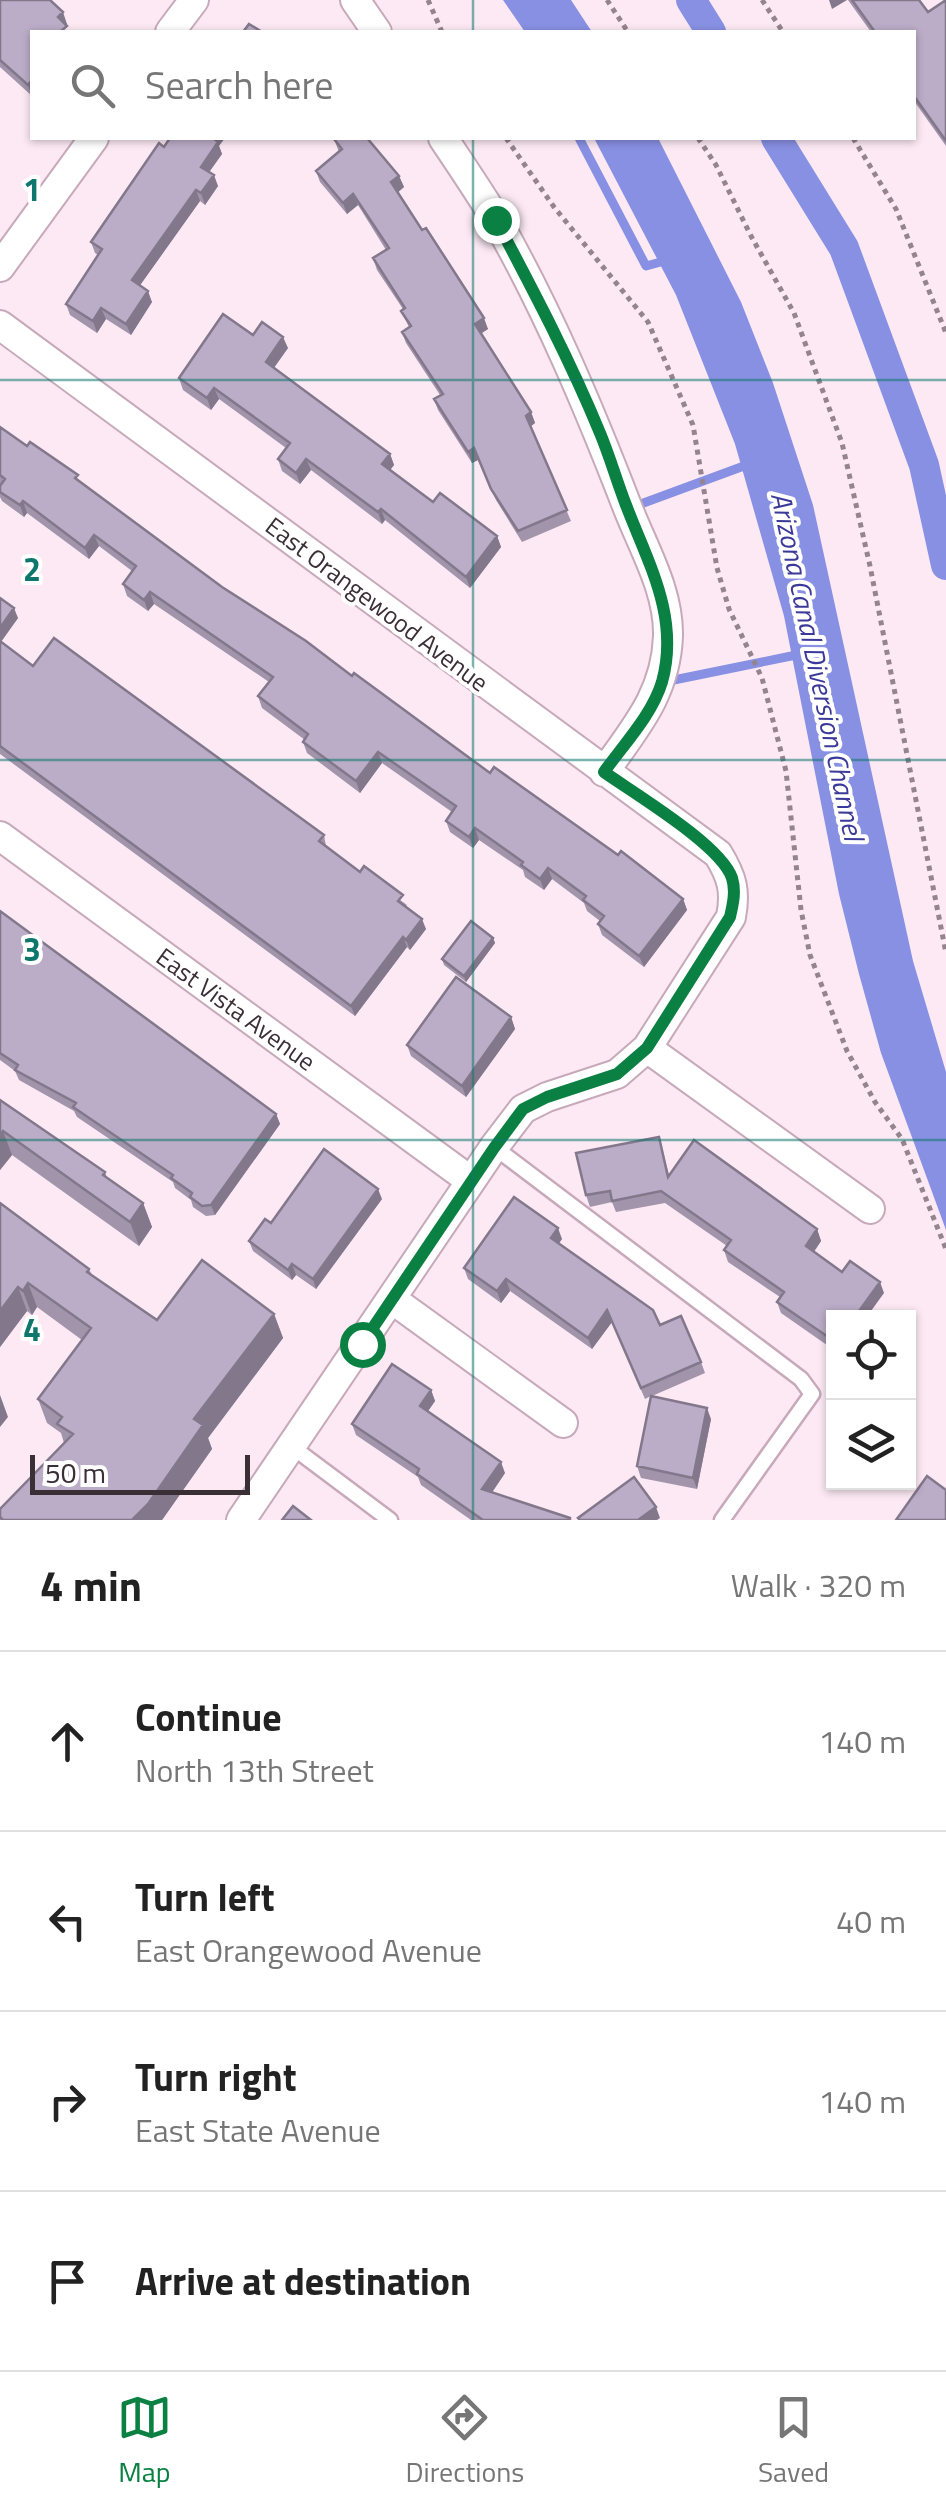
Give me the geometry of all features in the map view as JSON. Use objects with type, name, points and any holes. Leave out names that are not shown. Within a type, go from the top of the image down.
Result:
[{"type":"street","points":[[172,30],[194,0]]},
{"type":"street","points":[[355,0],[375,30]]},
{"type":"street","points":[[0,267],[93,140]]},
{"type":"street","points":[[444,140],[496,220],[560,344],[602,436],[665,606],[668,635],[662,682],[645,714],[604,772]]},
{"type":"street","name":"East Orangewood Avenue","points":[[0,325],[718,854],[732,877],[735,896],[730,917],[647,1048]]},
{"type":"street","name":"East Vista Avenue","points":[[0,836],[472,1182]]},
{"type":"street","points":[[241,1520],[494,1148],[523,1109],[547,1097],[617,1074],[647,1048],[870,1209]]},
{"type":"street","points":[[393,1300],[563,1423]]},
{"type":"lane","points":[[494,1148],[801,1380],[812,1394],[722,1520]]},
{"type":"lane","points":[[290,1446],[390,1520]]},
{"type":"path","points":[[428,0],[441,30]]},
{"type":"path","points":[[606,0],[627,30]]},
{"type":"path","points":[[762,0],[782,30]]},
{"type":"path","points":[[507,140],[554,207],[648,322],[694,425],[721,582],[762,678],[786,771],[801,910],[810,954],[847,1050],[902,1138],[946,1249]]},
{"type":"path","points":[[699,140],[794,313],[842,443],[946,953]]},
{"type":"path","points":[[854,140],[896,208],[946,333]]},
{"type":"water","points":[[503,0],[571,0],[591,30],[524,30]]},
{"type":"water","name":"Arizona Canal Diversion Channel","points":[[595,140],[659,140],[741,302],[773,383],[813,505],[913,961],[946,1072],[946,1230],[881,1053],[859,974],[839,894],[784,616],[735,444],[676,295]]},
{"type":"building","points":[[0,0],[50,0],[63,12],[58,17],[67,26],[62,30],[30,30],[28,85],[0,60]]},
{"type":"building","points":[[852,0],[919,0],[928,12],[946,0],[946,141],[916,99],[916,30],[874,30]]},
{"type":"building","points":[[169,140],[216,140],[218,142],[201,167],[214,175],[201,193],[196,190],[132,280],[148,291],[126,324],[101,308],[93,321],[66,304],[102,249],[91,242],[159,143],[164,147]]},
{"type":"building","points":[[335,140],[369,140],[399,176],[391,182],[484,318],[475,324],[531,412],[526,416],[567,510],[518,531],[491,489],[474,448],[468,452],[434,399],[443,394],[402,332],[411,326],[401,311],[405,308],[373,258],[389,248],[353,194],[343,203],[316,171],[342,149]]},
{"type":"building","points":[[223,314],[253,335],[262,322],[283,337],[266,362],[390,454],[382,464],[433,502],[440,493],[497,536],[466,577],[381,509],[378,512],[306,459],[296,473],[278,459],[290,443],[214,388],[207,398],[179,378]]},
{"type":"building","points":[[0,427],[78,475],[75,478],[222,587],[352,676],[354,673],[490,773],[494,767],[618,855],[621,851],[683,899],[639,956],[598,924],[604,916],[583,900],[586,896],[548,868],[540,879],[475,828],[469,837],[446,821],[456,806],[378,752],[356,781],[303,742],[308,734],[258,696],[273,677],[150,592],[144,600],[123,584],[136,566],[94,535],[85,548],[23,501],[20,505],[0,492],[5,479],[0,475]]},
{"type":"building","points":[[0,598],[14,608],[0,628]]},
{"type":"building","points":[[54,638],[324,835],[319,841],[360,872],[364,866],[403,895],[398,901],[422,919],[406,940],[403,937],[351,1006],[0,746],[0,641],[33,666]]},
{"type":"building","points":[[0,911],[276,1114],[211,1205],[202,1206],[171,1178],[173,1175],[73,1107],[76,1103],[15,1070],[18,1065],[0,1053]]},
{"type":"building","points":[[471,921],[493,938],[464,976],[442,959]]},
{"type":"building","points":[[456,977],[511,1017],[462,1086],[407,1045]]},
{"type":"building","points":[[0,1100],[143,1203],[130,1222],[3,1131],[0,1135]]},
{"type":"building","points":[[659,1137],[668,1177],[694,1140],[817,1229],[806,1246],[842,1272],[850,1261],[880,1282],[860,1310],[826,1310],[826,1336],[777,1302],[784,1292],[724,1250],[731,1240],[661,1191],[612,1201],[610,1191],[586,1195],[576,1153]]},
{"type":"building","points":[[324,1149],[378,1189],[313,1279],[292,1264],[288,1270],[249,1241],[265,1219],[271,1223]]},
{"type":"building","points":[[514,1197],[558,1228],[551,1238],[653,1310],[660,1325],[681,1316],[701,1362],[641,1388],[607,1310],[588,1338],[506,1279],[497,1291],[464,1268]]},
{"type":"building","points":[[0,1203],[89,1269],[87,1272],[157,1320],[202,1260],[274,1314],[194,1419],[203,1425],[148,1504],[132,1520],[0,1517],[0,1509],[73,1434],[57,1424],[62,1417],[38,1399],[91,1328],[28,1283],[23,1291],[18,1287],[0,1311]]},
{"type":"building","points":[[392,1364],[431,1390],[420,1406],[501,1462],[482,1489],[570,1520],[483,1520],[417,1474],[419,1469],[352,1424]]},
{"type":"building","points":[[651,1396],[707,1408],[693,1478],[637,1466]]},
{"type":"building","points":[[927,1476],[946,1490],[946,1520],[896,1520]]},
{"type":"building","points":[[634,1477],[656,1507],[638,1520],[578,1518]]},
{"type":"building","points":[[293,1506],[311,1520],[282,1520]]},
{"type":"waterway","points":[[691,0],[710,30]]},
{"type":"waterway","points":[[580,140],[646,266],[668,260]]},
{"type":"waterway","points":[[777,140],[844,248],[924,465],[946,565]]},
{"type":"waterway","points":[[630,508],[752,463]]},
{"type":"waterway","name":"Arizona Canal Diversion Channel","points":[[664,682],[801,654]]},
{"type":"route","points":[[362,1344],[523,1109],[617,1074],[647,1048],[730,917],[735,896],[732,877],[718,854],[604,772],[645,714],[662,682],[668,635],[665,606],[602,436],[496,220]]}]
